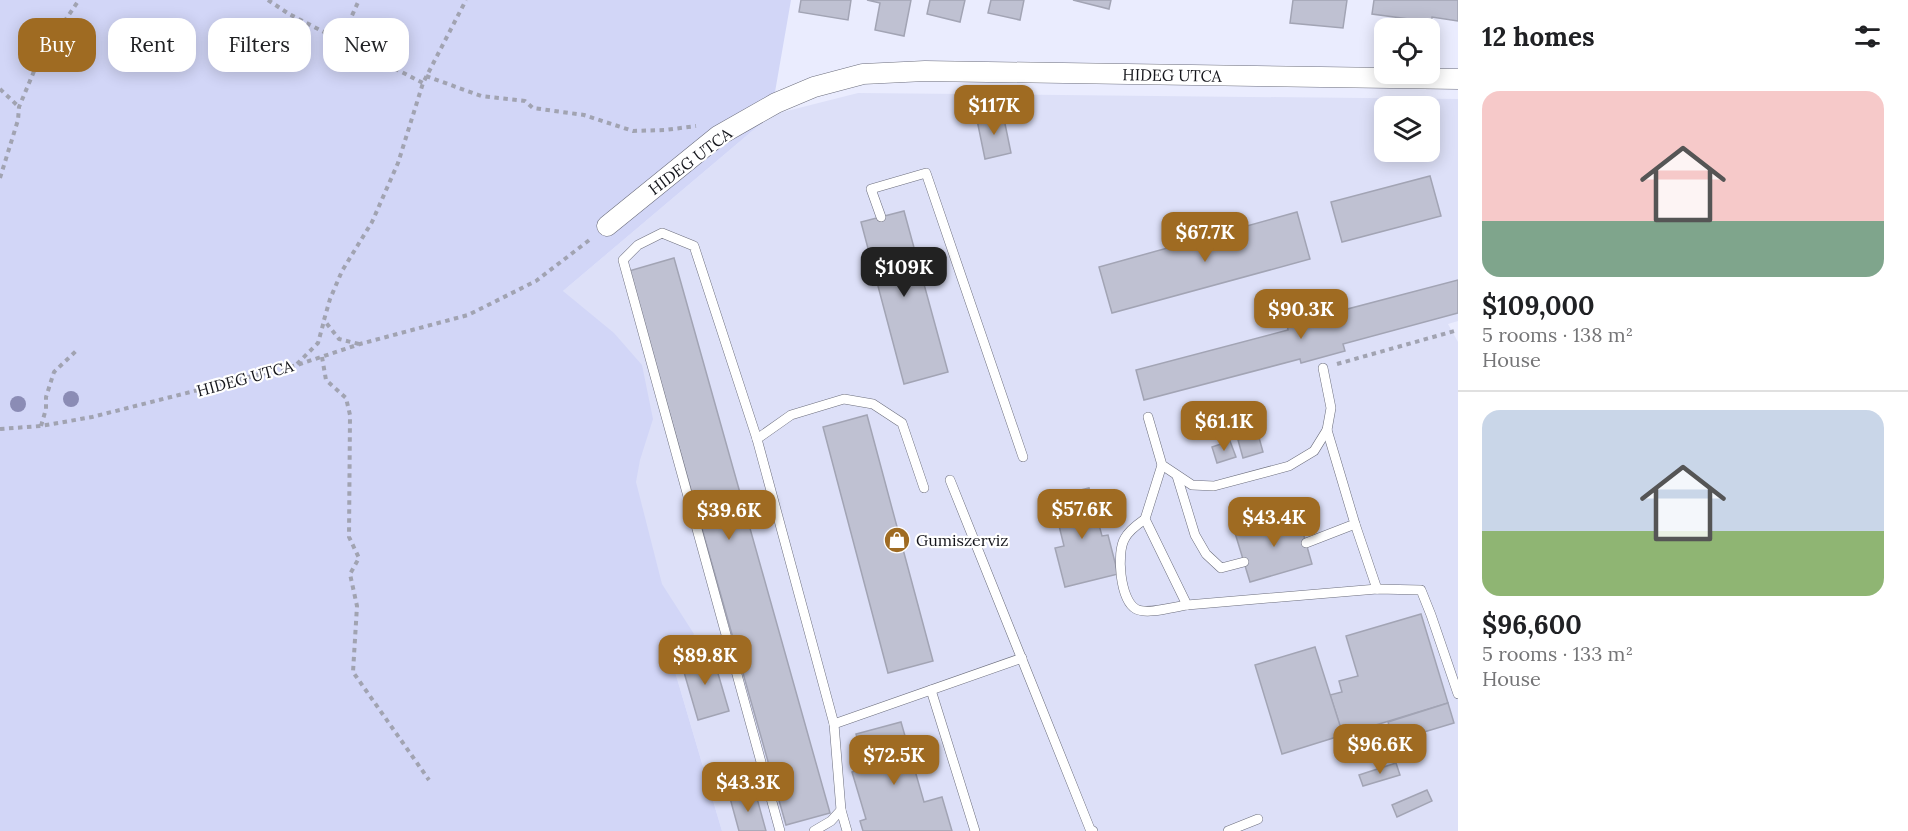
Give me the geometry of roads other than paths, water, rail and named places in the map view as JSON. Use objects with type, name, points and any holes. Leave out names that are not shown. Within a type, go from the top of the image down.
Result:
[{"type":"street","name":"HIDEG UTCA","points":[[607,226],[718,136],[776,103],[814,87],[863,74],[925,71],[1458,79]]},
{"type":"lane","points":[[881,217],[871,189],[926,173],[1023,457]]},
{"type":"lane","points":[[780,831],[623,260],[638,245],[662,232],[694,246],[757,439],[834,724],[841,810],[847,831]]},
{"type":"lane","points":[[1162,465],[1192,485],[1214,486],[1289,466],[1314,451],[1327,430],[1331,408],[1323,368]]},
{"type":"lane","points":[[757,439],[791,415],[844,399],[873,404],[902,423],[924,488]]},
{"type":"lane","points":[[1148,417],[1162,465],[1145,519],[1125,537],[1122,544],[1121,577],[1128,602],[1134,608],[1144,612],[1186,605],[1377,589],[1421,590],[1458,694]]},
{"type":"lane","points":[[1327,430],[1377,589]]},
{"type":"lane","points":[[1177,476],[1195,536],[1206,554],[1221,568],[1244,562]]},
{"type":"lane","points":[[950,480],[1090,829],[1093,831]]},
{"type":"lane","points":[[1145,519],[1186,605]]},
{"type":"lane","points":[[1306,543],[1355,524]]},
{"type":"lane","points":[[834,724],[1022,658]]},
{"type":"lane","points":[[931,690],[975,831]]},
{"type":"lane","points":[[814,831],[831,821],[841,810]]},
{"type":"lane","points":[[1228,831],[1258,819]]},
{"type":"place","name":"Gumiszerviz","points":[[897,540]]}]
